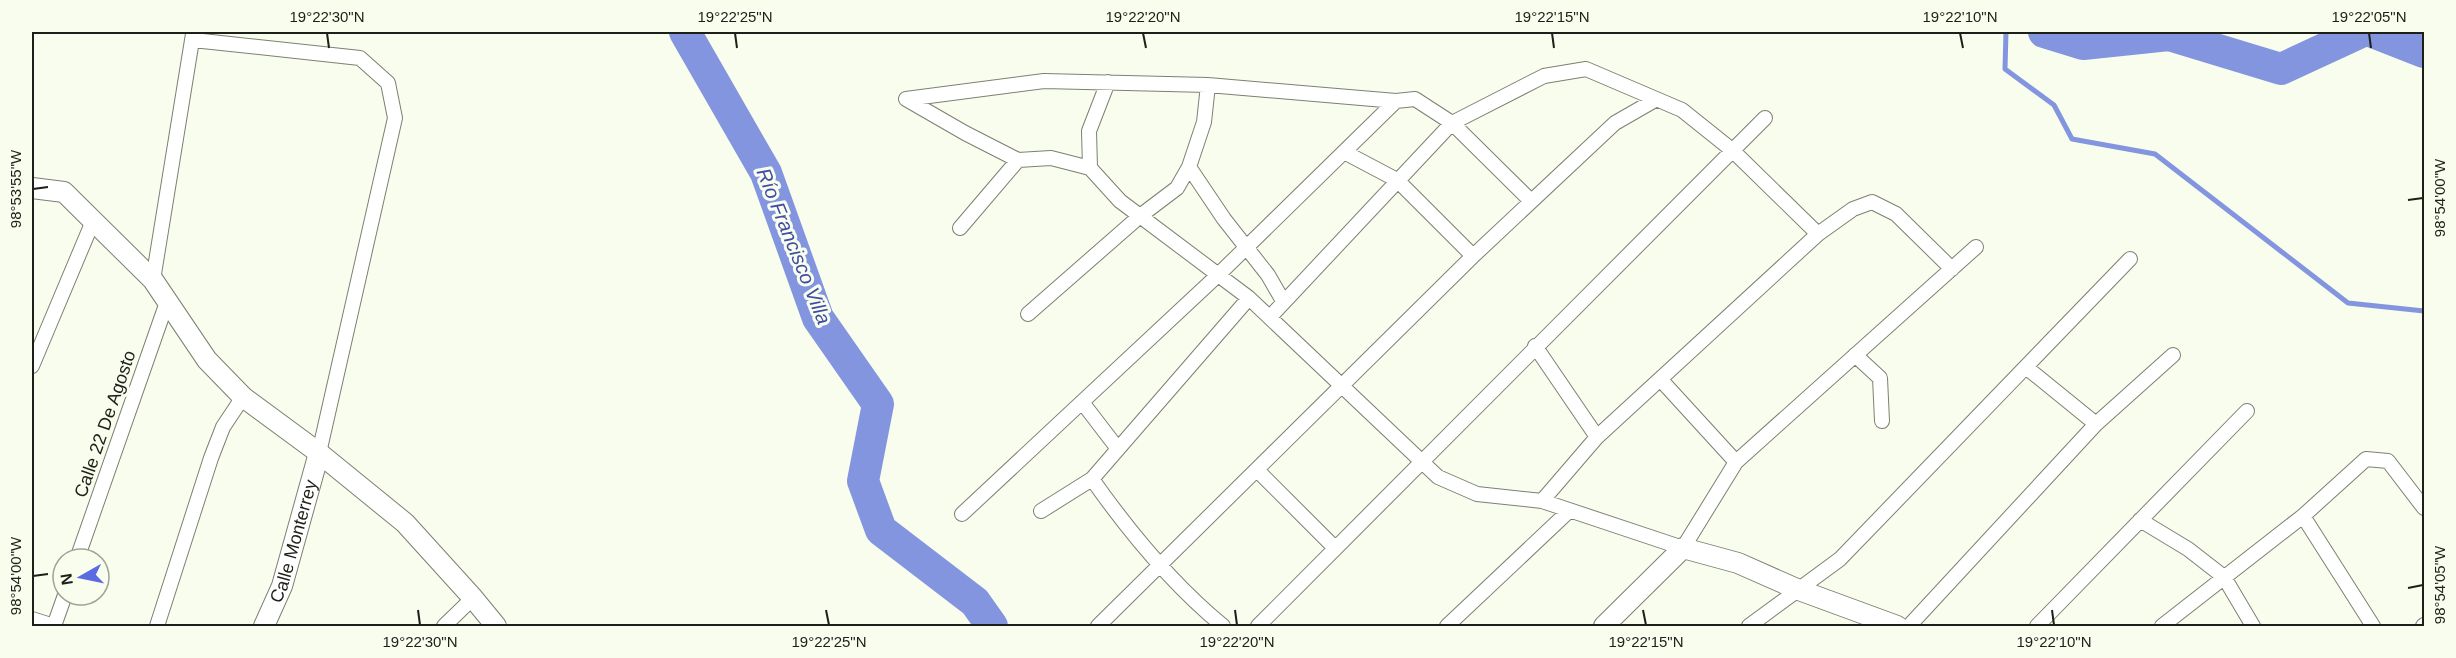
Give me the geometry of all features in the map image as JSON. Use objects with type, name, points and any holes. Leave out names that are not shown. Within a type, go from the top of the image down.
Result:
[{"type":"main road","points":[[32,188],[64,192],[153,280],[207,360],[243,397],[320,453],[405,523],[496,627]]},
{"type":"main road","name":"Calle Monterrey","points":[[264,627],[282,586],[320,453]]},
{"type":"main road","points":[[1604,627],[1683,548],[1738,563],[1799,590],[1897,627]]},
{"type":"street","points":[[153,280],[193,36],[360,58],[388,83],[395,118],[320,453]]},
{"type":"street","points":[[1270,317],[1452,123],[1544,76],[1586,69],[1682,110],[1732,150],[1818,234]]},
{"type":"street","points":[[1531,201],[1452,123],[1415,99],[1396,101],[1208,85],[1044,81],[906,99],[965,133],[1018,159],[1051,158],[1090,168],[1120,201],[1249,298],[1438,477],[1477,494],[1542,501],[1683,548],[1736,462],[1976,247]]},
{"type":"street","points":[[1090,168],[1089,131],[1108,82]]},
{"type":"street","points":[[1028,314],[1140,216],[1177,188],[1188,167],[1204,122],[1208,85]]},
{"type":"street","points":[[1098,627],[1531,201],[1615,123],[1655,100]]},
{"type":"street","points":[[962,514],[1218,274],[1396,101]]},
{"type":"street","points":[[1258,627],[1421,460],[1765,118]]},
{"type":"street","points":[[1344,152],[1397,180],[1473,256]]},
{"type":"street","points":[[960,228],[1018,159]]},
{"type":"street","points":[[1188,167],[1224,219],[1268,275],[1283,301]]},
{"type":"street","points":[[1542,501],[1597,437],[1818,234],[1853,209],[1872,202],[1896,214],[1952,269]]},
{"type":"street","points":[[32,366],[93,221]]},
{"type":"street","points":[[1749,627],[1840,559],[2130,259]]},
{"type":"street","points":[[1041,511],[1092,479],[1249,298]]},
{"type":"street","name":"Calle 22 De Agosto","points":[[81,547],[167,302]]},
{"type":"street","points":[[1535,346],[1597,437]]},
{"type":"street","points":[[1855,355],[1880,378],[1882,421]]},
{"type":"street","points":[[1909,627],[2096,424],[2173,355]]},
{"type":"street","points":[[2027,368],[2096,424]]},
{"type":"street","points":[[1661,380],[1736,462]]},
{"type":"street","points":[[156,627],[211,458],[223,428],[243,397]]},
{"type":"street","points":[[1082,402],[1118,449]]},
{"type":"street","points":[[2037,627],[2247,411]]},
{"type":"street","points":[[2162,627],[2302,516],[2366,459],[2388,461],[2424,508]]},
{"type":"street","points":[[1257,470],[1335,549]]},
{"type":"street","points":[[1092,479],[1122,521],[1161,566],[1202,609],[1223,627]]},
{"type":"street","points":[[1447,627],[1569,511]]},
{"type":"street","points":[[2302,516],[2373,627]]},
{"type":"street","points":[[2140,520],[2188,549],[2224,577],[2253,627]]},
{"type":"street","points":[[444,627],[473,598]]},
{"type":"street","points":[[32,619],[54,626],[60,607]]},
{"type":"waterway","name":"Río Francisco Villa","points":[[685,32],[766,173],[818,318],[878,404],[863,481],[881,530],[975,602],[992,626]]},
{"type":"waterway","points":[[2006,32],[2005,69],[2054,105],[2072,139],[2155,154],[2348,303],[2424,311]]},
{"type":"waterway","points":[[2044,32],[2083,44],[2169,35],[2281,69],[2361,32]]},
{"type":"waterway","points":[[2373,32],[2424,52]]}]
